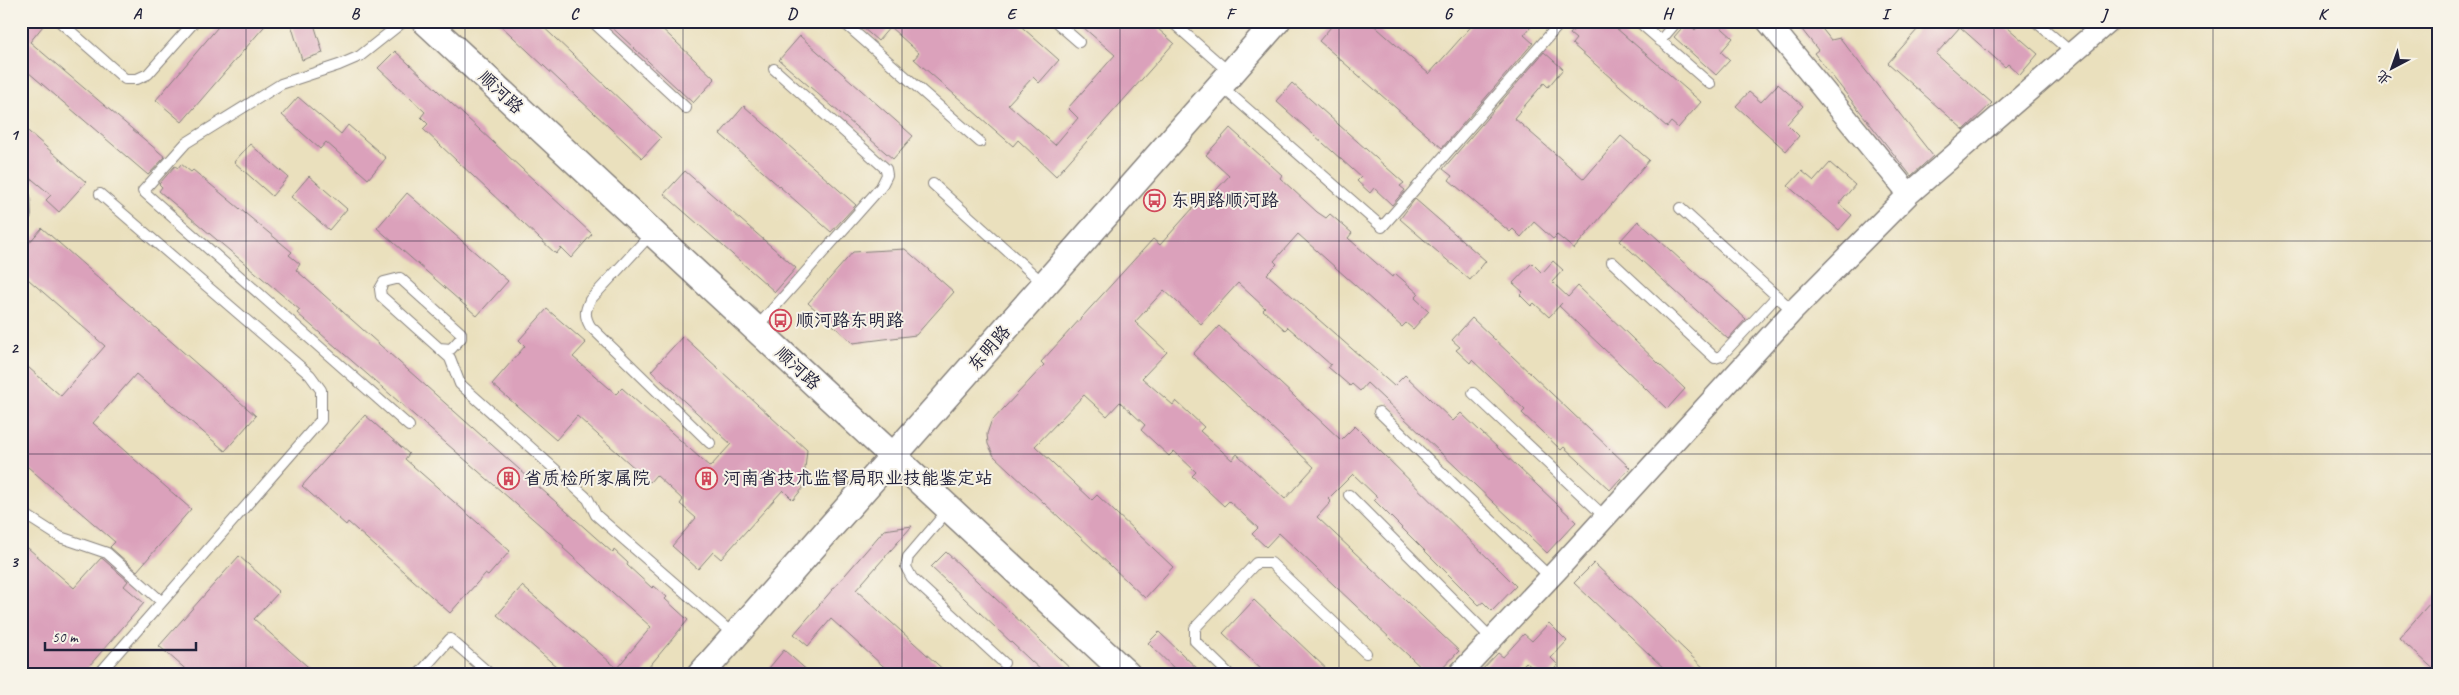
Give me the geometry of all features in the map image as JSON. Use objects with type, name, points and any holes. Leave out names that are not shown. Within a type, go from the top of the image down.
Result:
[{"type":"street","name":"顺河路","points":[[425,21],[1127,674]]},
{"type":"street","name":"东明路","points":[[701,674],[1277,21]]},
{"type":"street","points":[[1767,21],[1909,194]]},
{"type":"street","points":[[1459,674],[1605,518],[1793,311],[1909,194],[2109,21]]},
{"type":"lane","points":[[59,21],[125,79],[137,79],[148,74],[195,21]]},
{"type":"lane","points":[[404,21],[360,56],[281,84],[186,143],[144,191],[409,426]]},
{"type":"lane","points":[[592,21],[686,108]]},
{"type":"lane","points":[[842,21],[980,142]]},
{"type":"lane","points":[[1055,21],[1079,42]]},
{"type":"lane","points":[[1171,21],[1225,80],[1382,227],[1562,21]]},
{"type":"lane","points":[[1638,21],[1710,84]]},
{"type":"lane","points":[[1660,41],[1677,21]]},
{"type":"lane","points":[[2035,21],[2072,53]]},
{"type":"lane","points":[[755,329],[881,187],[886,175],[886,168],[774,69]]},
{"type":"lane","points":[[933,184],[1045,285]]},
{"type":"lane","points":[[21,193],[25,197],[26,215],[21,220]]},
{"type":"lane","points":[[99,674],[322,420],[321,390],[310,375],[100,194]]},
{"type":"lane","points":[[1680,208],[1793,311]]},
{"type":"lane","points":[[652,233],[590,300],[585,311],[586,318],[590,326],[710,443]]},
{"type":"lane","points":[[1612,262],[1715,358],[1721,356],[1777,296]]},
{"type":"lane","points":[[439,348],[451,349],[461,338],[461,333],[400,278],[384,282],[380,289],[382,296],[439,348],[450,358],[460,384],[588,499],[596,514],[735,636]]},
{"type":"lane","points":[[1473,393],[1605,518]]},
{"type":"lane","points":[[1378,412],[1550,577]]},
{"type":"lane","points":[[1349,495],[1492,639]]},
{"type":"lane","points":[[949,509],[908,557],[906,567],[912,578],[1004,663]]},
{"type":"lane","points":[[21,512],[60,537],[107,553],[162,602]]},
{"type":"lane","points":[[1230,674],[1195,641],[1194,628],[1256,563],[1271,563],[1366,653]]},
{"type":"lane","points":[[419,674],[450,639],[490,674]]},
{"type":"building","points":[[21,21],[47,21],[30,42],[165,157],[148,175],[21,66]]},
{"type":"building","points":[[223,21],[269,21],[182,122],[156,100]]},
{"type":"building","points":[[290,21],[313,21],[323,53],[302,60]]},
{"type":"building","points":[[496,21],[537,21],[661,138],[642,158]]},
{"type":"building","points":[[605,21],[654,21],[715,79],[693,103]]},
{"type":"building","points":[[855,21],[1015,21],[1059,60],[1039,83],[1033,77],[1008,104],[1055,145],[1078,118],[1068,108],[1115,55],[1076,21],[1149,21],[1174,43],[1056,176],[1018,140],[1013,146],[914,59],[919,53],[890,27],[878,41]]},
{"type":"building","points":[[1336,21],[1369,21],[1429,74],[1476,21],[1536,21],[1524,35],[1533,43],[1442,148],[1319,41]]},
{"type":"building","points":[[1581,21],[1608,21],[1701,102],[1678,128],[1671,122],[1667,127],[1572,44],[1576,39],[1570,34]]},
{"type":"building","points":[[1703,21],[1714,21],[1733,38],[1721,52],[1730,60],[1716,75],[1674,37],[1687,22],[1695,30]]},
{"type":"building","points":[[1795,21],[1816,21],[1831,40],[1840,38],[1933,156],[1911,176],[1814,53],[1818,50]]},
{"type":"building","points":[[1925,21],[2000,21],[2038,54],[2020,75],[2008,64],[2005,67],[1960,27],[1936,54],[1992,103],[1964,130],[1888,63]]},
{"type":"building","points":[[800,36],[913,136],[893,159],[779,60]]},
{"type":"building","points":[[395,51],[592,234],[571,258],[561,248],[556,254],[423,129],[428,124],[421,117],[425,112],[378,68]]},
{"type":"building","points":[[1544,52],[1563,69],[1548,87],[1544,83],[1514,118],[1584,179],[1621,136],[1649,160],[1574,249],[1557,235],[1553,239],[1534,222],[1521,237],[1513,229],[1510,232],[1449,180],[1452,176],[1443,169]]},
{"type":"building","points":[[1292,83],[1404,183],[1400,186],[1405,190],[1392,205],[1374,188],[1370,193],[1357,181],[1361,177],[1276,101]]},
{"type":"building","points":[[1778,84],[1803,106],[1787,124],[1799,136],[1786,151],[1736,106],[1749,92],[1761,102]]},
{"type":"building","points":[[298,97],[341,134],[348,125],[386,158],[368,179],[326,142],[320,149],[282,115]]},
{"type":"building","points":[[744,106],[856,205],[831,232],[720,134]]},
{"type":"building","points":[[21,125],[86,182],[59,212],[46,200],[51,195],[21,170]]},
{"type":"building","points":[[1230,128],[1282,175],[1280,178],[1317,212],[1326,218],[1330,214],[1352,233],[1348,238],[1392,277],[1396,274],[1419,294],[1415,298],[1429,311],[1413,329],[1406,323],[1402,327],[1298,234],[1274,261],[1277,264],[1267,274],[1394,386],[1405,375],[1453,421],[1461,413],[1576,522],[1547,553],[1367,383],[1360,391],[1352,384],[1350,386],[1328,367],[1331,365],[1288,327],[1285,330],[1263,310],[1265,308],[1238,283],[1201,324],[1164,290],[1135,322],[1167,352],[1142,378],[1173,405],[1176,401],[1204,427],[1200,431],[1232,460],[1237,454],[1285,499],[1314,467],[1193,354],[1219,326],[1341,440],[1355,426],[1516,586],[1492,611],[1483,602],[1479,605],[1374,500],[1377,497],[1353,474],[1328,499],[1331,502],[1317,517],[1459,651],[1437,674],[1428,674],[1279,533],[1266,547],[1252,534],[1258,528],[1229,501],[1224,506],[1192,476],[1196,472],[1174,451],[1169,456],[1141,430],[1145,425],[1120,402],[1107,416],[1084,395],[1035,446],[1092,500],[1097,495],[1173,567],[1145,598],[994,456],[988,444],[987,434],[991,422],[1044,365],[1041,362],[1153,239],[1160,245],[1202,198],[1206,201],[1229,176],[1206,155]]},
{"type":"building","points":[[250,144],[288,177],[272,196],[234,162]]},
{"type":"building","points":[[1830,163],[1855,185],[1839,204],[1852,215],[1839,230],[1788,186],[1802,171],[1814,181]]},
{"type":"building","points":[[181,164],[191,172],[193,170],[292,252],[289,255],[300,264],[296,270],[613,553],[614,550],[652,588],[654,586],[667,597],[665,599],[688,620],[643,674],[565,674],[497,615],[522,586],[617,668],[651,627],[563,548],[564,546],[297,313],[300,310],[159,191],[162,187],[159,184],[175,166],[178,168]]},
{"type":"building","points":[[685,171],[796,268],[775,292],[664,194]]},
{"type":"building","points":[[309,176],[347,209],[329,230],[291,197]]},
{"type":"building","points":[[407,193],[508,281],[477,316],[377,228]]},
{"type":"building","points":[[1415,199],[1486,261],[1470,280],[1400,219]]},
{"type":"building","points":[[1638,221],[1746,319],[1728,339],[1620,241]]},
{"type":"building","points":[[42,228],[256,416],[225,451],[136,374],[93,423],[191,509],[137,571],[110,547],[115,542],[21,461],[21,361],[61,396],[105,346],[21,273],[21,252]]},
{"type":"building","points":[[905,249],[954,292],[916,335],[853,343],[808,303],[853,252]]},
{"type":"building","points":[[1553,261],[1563,270],[1552,282],[1568,297],[1578,286],[1685,389],[1667,409],[1559,306],[1549,317],[1534,303],[1531,306],[1520,295],[1523,292],[1513,283],[1532,263],[1542,273]]},
{"type":"building","points":[[547,309],[586,343],[573,357],[616,394],[622,388],[710,467],[731,444],[651,371],[683,336],[807,450],[803,488],[793,500],[783,490],[721,559],[713,552],[698,569],[672,546],[696,518],[680,504],[683,500],[656,475],[650,482],[577,416],[556,440],[492,384],[525,346],[519,340]]},
{"type":"building","points":[[1472,318],[1630,468],[1610,490],[1564,447],[1561,450],[1522,413],[1525,410],[1472,360],[1470,363],[1456,350],[1460,347],[1452,340]]},
{"type":"building","points":[[365,415],[409,454],[405,459],[510,551],[488,576],[485,574],[450,613],[348,522],[346,525],[302,486]]},
{"type":"building","points":[[912,526],[856,590],[948,674],[892,674],[831,619],[808,646],[794,634],[884,530]]},
{"type":"building","points":[[21,542],[74,588],[101,558],[128,581],[124,586],[144,603],[82,674],[21,674]]},
{"type":"building","points":[[946,552],[1076,674],[1045,674],[931,567]]},
{"type":"building","points":[[239,556],[279,592],[254,619],[316,674],[191,674],[159,646]]},
{"type":"building","points":[[1594,563],[1710,674],[1670,674],[1574,583]]},
{"type":"building","points":[[2438,594],[2438,673],[2399,638]]},
{"type":"building","points":[[1254,600],[1332,674],[1266,674],[1223,633]]},
{"type":"building","points":[[1549,623],[1567,641],[1551,658],[1558,665],[1550,674],[1539,674],[1526,662],[1518,671],[1521,674],[1478,674],[1498,653],[1503,657],[1524,634],[1532,641]]},
{"type":"building","points":[[1159,632],[1203,674],[1180,674],[1148,643]]},
{"type":"building","points":[[784,650],[811,674],[764,674]]},
{"type":"place","name":"东明路顺河路","points":[[1155,200]]},
{"type":"place","name":"顺河路东明路","points":[[780,320]]},
{"type":"place","name":"省质检所家属院","points":[[508,478]]},
{"type":"place","name":"河南省技术监督局职业技能鉴定站","points":[[707,478]]}]
